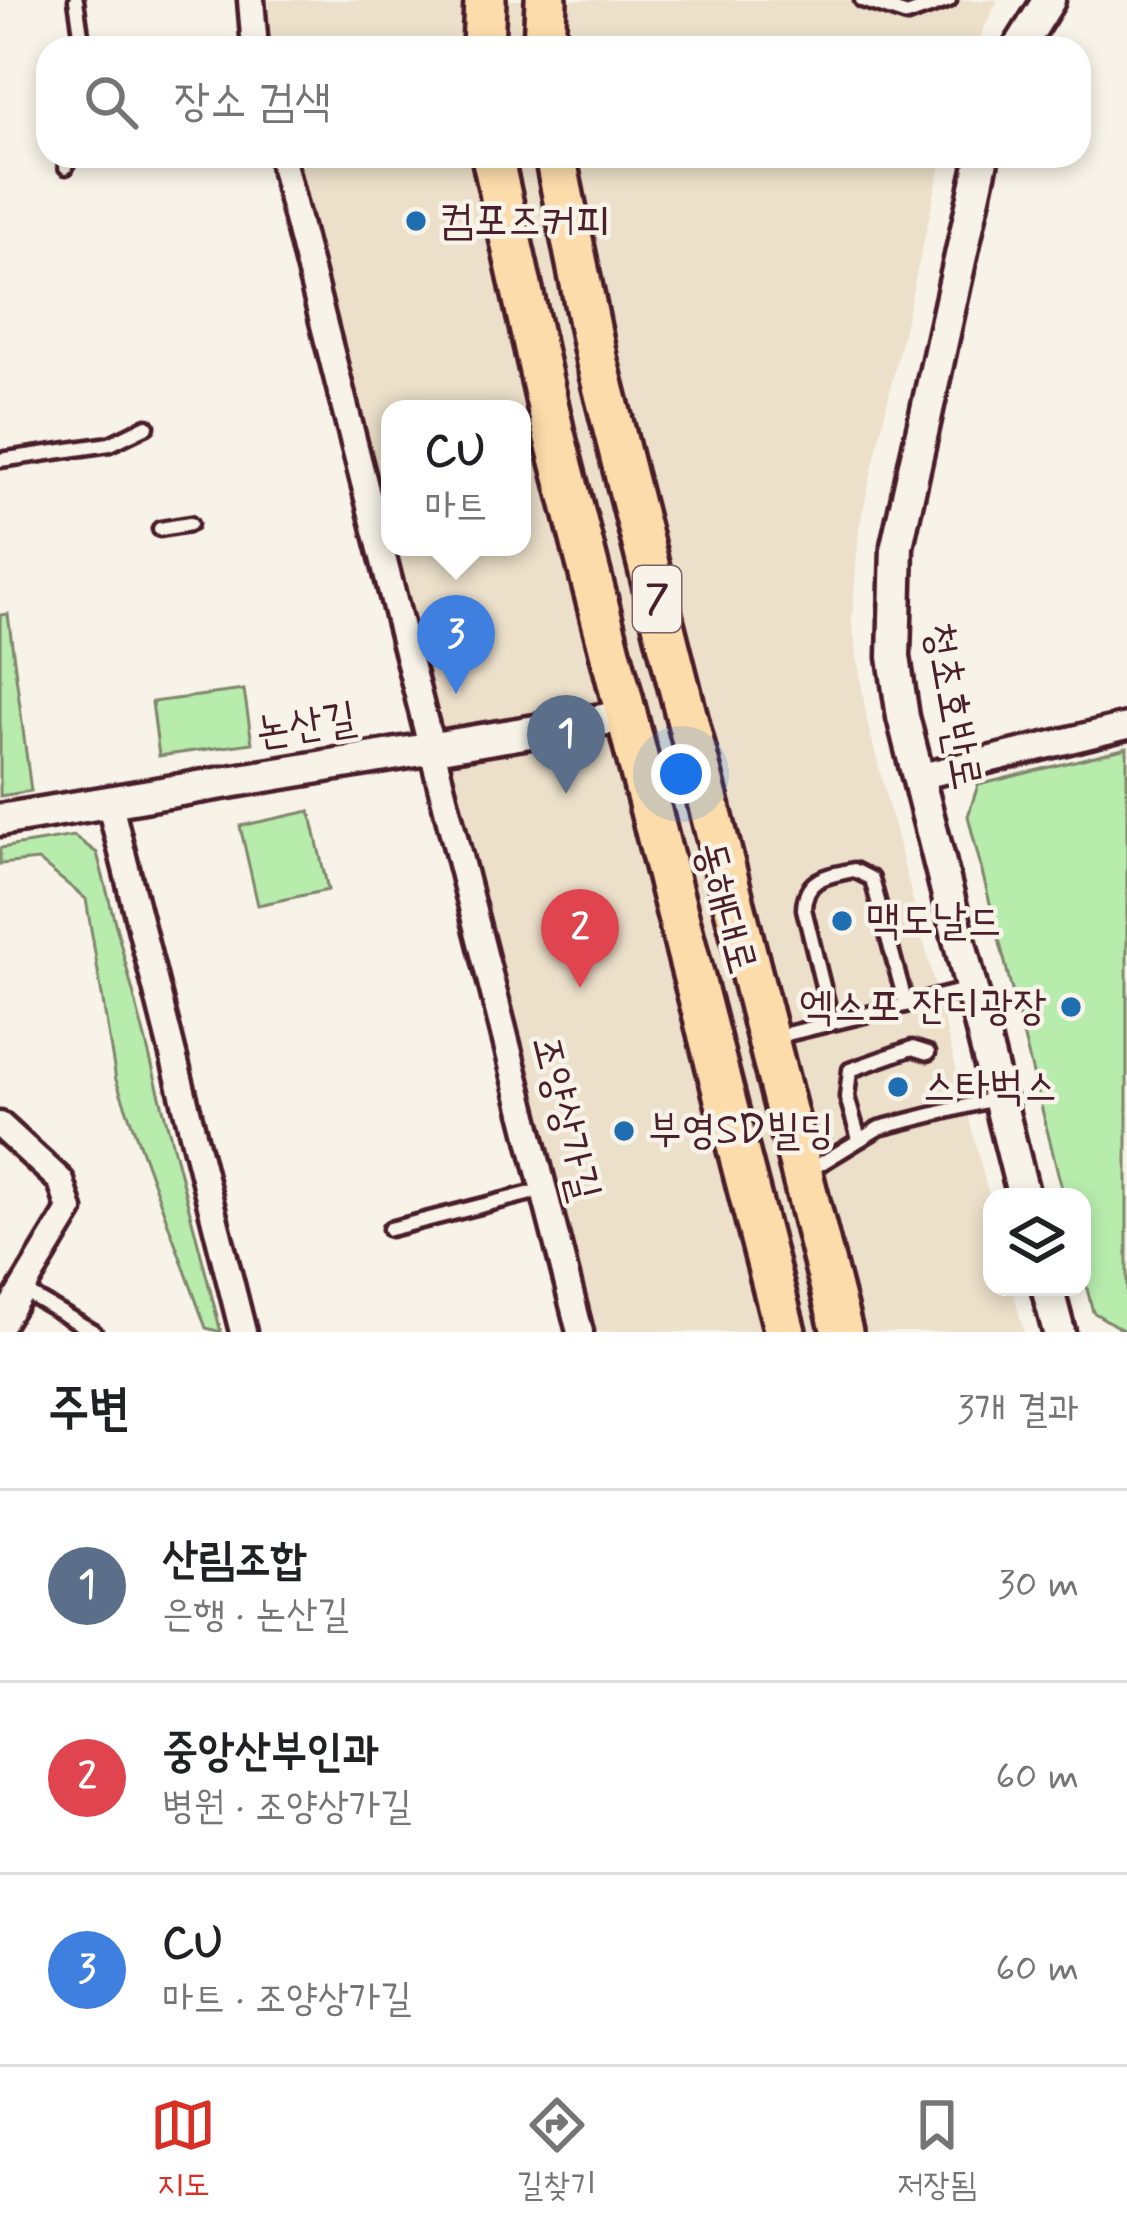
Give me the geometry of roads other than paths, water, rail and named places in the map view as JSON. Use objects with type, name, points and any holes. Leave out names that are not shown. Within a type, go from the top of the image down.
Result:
[{"type":"main road","points":[[483,36],[485,0]]},
{"type":"main road","points":[[544,36],[546,0]]},
{"type":"main road","name":"동해대로","points":[[495,168],[554,434],[785,1332]]},
{"type":"main road","name":"동해대로","points":[[557,168],[597,362],[842,1332]]},
{"type":"street","points":[[251,0],[255,36]]},
{"type":"street","points":[[1026,36],[1046,1]]},
{"type":"street","name":"조양상가길","points":[[284,168],[580,1332]]},
{"type":"street","name":"청초호반로","points":[[980,168],[897,546],[894,658],[918,777],[1022,1188]]},
{"type":"street","name":"논산길","points":[[0,820],[626,716]]},
{"type":"street","points":[[918,777],[1127,727]]},
{"type":"street","points":[[109,801],[243,1332]]},
{"type":"street","points":[[0,1125],[62,1180],[70,1210],[0,1326]]},
{"type":"street","points":[[1049,1296],[1059,1332]]},
{"type":"lane","points":[[76,0],[81,36]]},
{"type":"lane","points":[[862,0],[907,15],[949,0]]},
{"type":"lane","points":[[0,460],[110,444],[147,426]]},
{"type":"lane","points":[[160,529],[190,524]]},
{"type":"lane","points":[[832,1023],[804,909],[806,891],[816,879],[854,870],[872,879],[906,1004]]},
{"type":"lane","points":[[768,1039],[971,988]]},
{"type":"lane","points":[[859,1139],[847,1096],[850,1070],[912,1048],[928,1053]]},
{"type":"lane","points":[[802,1175],[879,1127],[999,1098]]},
{"type":"lane","points":[[925,1116],[939,1102]]},
{"type":"lane","points":[[391,1229],[542,1190]]},
{"type":"lane","points":[[22,1290],[94,1332]]},
{"type":"place","name":"컴포즈커피","points":[[416,221]]},
{"type":"place","name":"CU","points":[[456,694]]},
{"type":"place","name":"산림조합","points":[[566,794]]},
{"type":"place","name":"맥도날드","points":[[842,921]]},
{"type":"place","name":"중앙산부인과","points":[[580,988]]},
{"type":"place","name":"엑스포 잔디광장","points":[[1071,1007]]},
{"type":"place","name":"스타벅스","points":[[898,1087]]},
{"type":"place","name":"부영SD빌딩","points":[[624,1131]]}]
